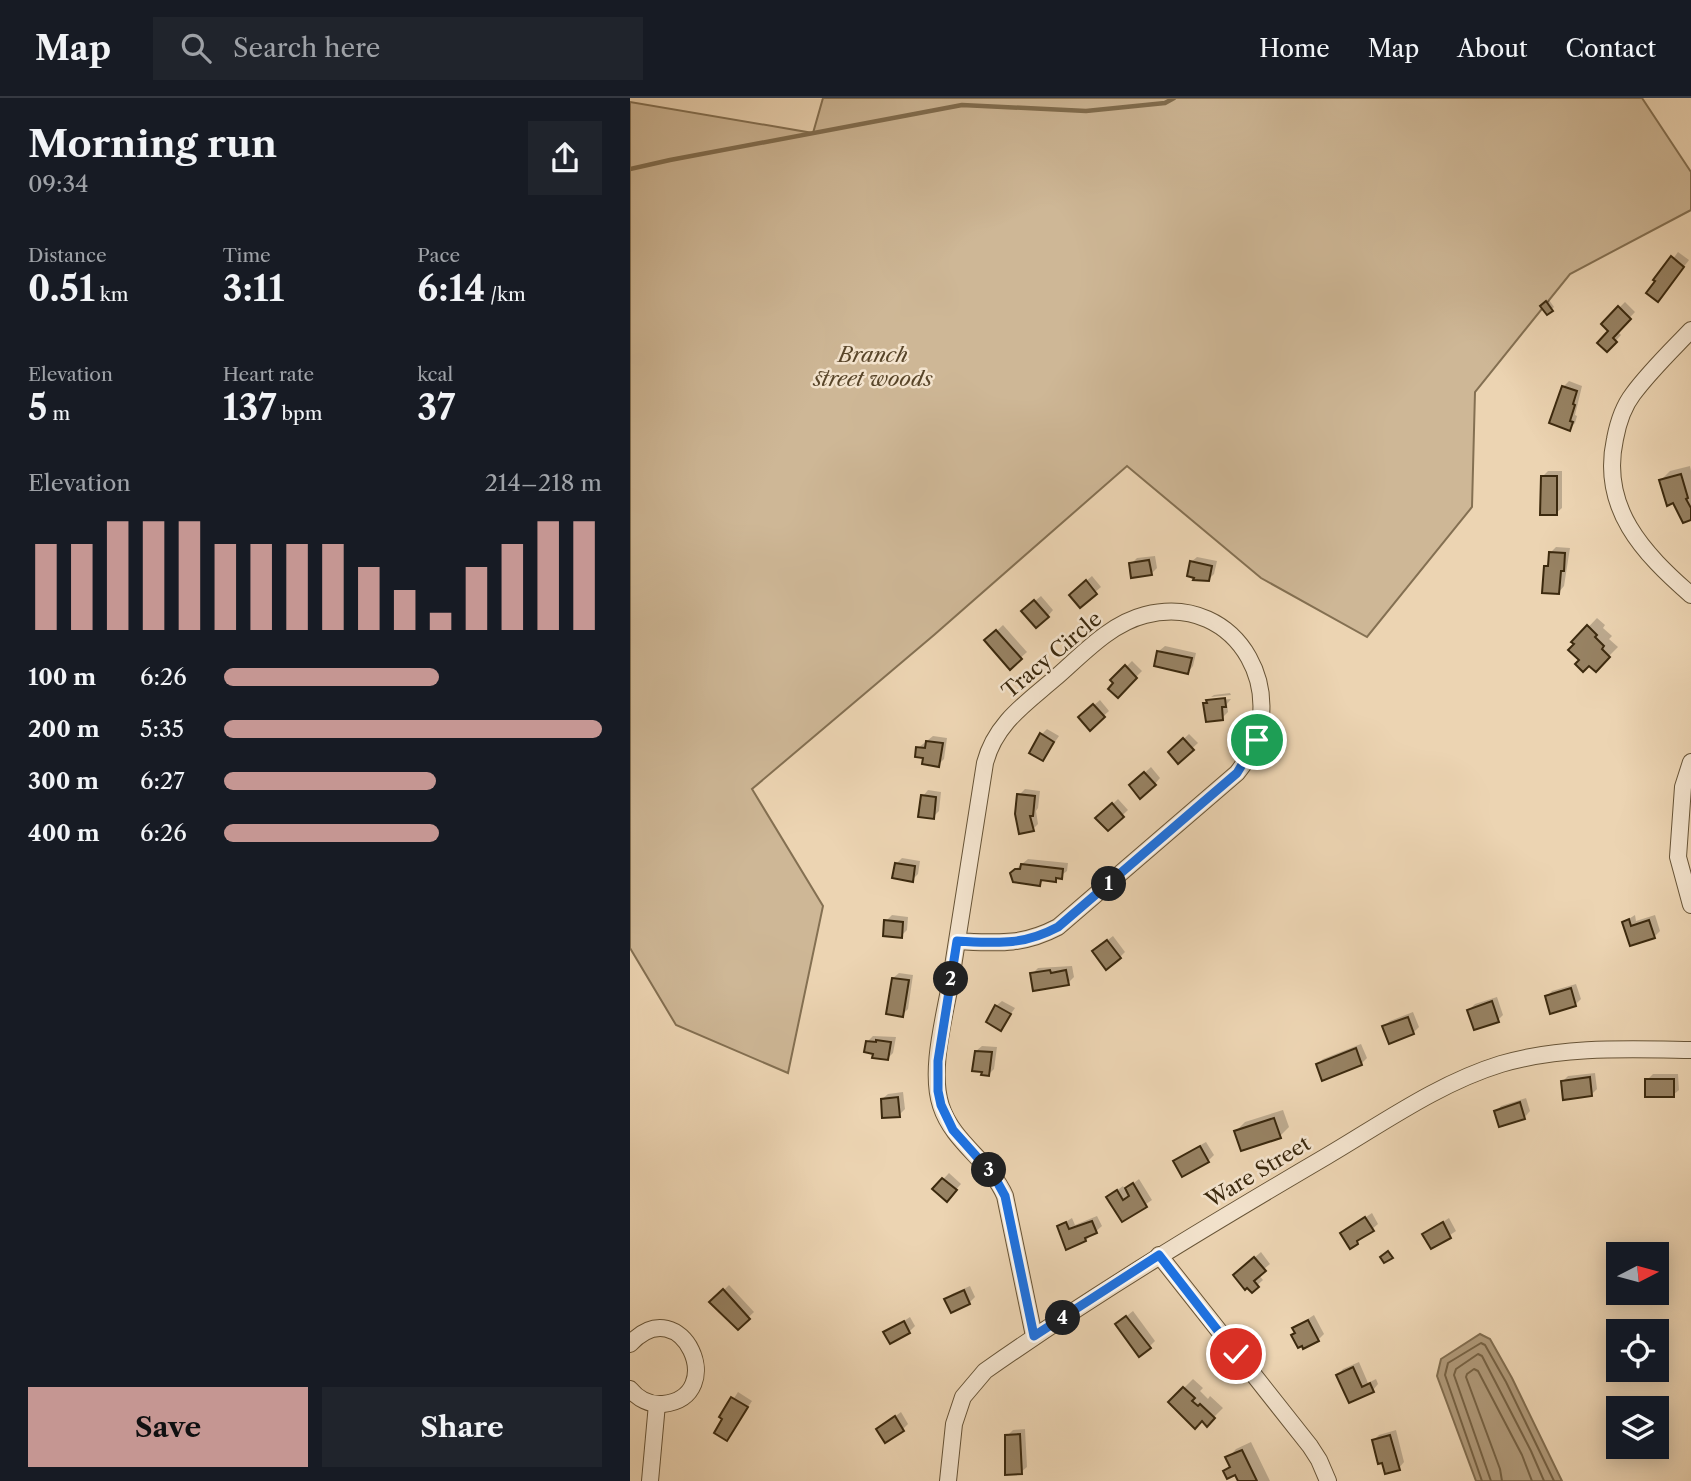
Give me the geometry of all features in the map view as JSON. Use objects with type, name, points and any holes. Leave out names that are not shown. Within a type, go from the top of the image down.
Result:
[{"type":"street","points":[[1691,330],[1631,396],[1621,416],[1612,454],[1615,491],[1626,525],[1646,552],[1691,595]]},
{"type":"street","name":"Tracy Circle","points":[[957,941],[1018,943],[1039,937],[1058,927],[1237,773],[1257,740],[1263,701],[1253,664],[1228,634],[1206,620],[1182,613],[1156,613],[1131,620],[1109,633],[1018,709],[1001,727],[985,763],[938,1061],[938,1091],[941,1105],[953,1130],[994,1176],[1005,1196],[1034,1336]]},
{"type":"street","points":[[1691,762],[1683,787],[1678,857],[1691,905]]},
{"type":"street","name":"Ware Street","points":[[948,1481],[954,1424],[963,1397],[985,1371],[1159,1255],[1446,1086],[1501,1064],[1589,1050],[1691,1050]]},
{"type":"street","points":[[1159,1255],[1310,1446],[1328,1481]]},
{"type":"street","points":[[630,1344],[648,1331],[661,1329],[683,1338],[691,1346],[695,1357],[694,1380],[688,1391],[679,1398],[657,1404],[644,1401],[630,1389]]},
{"type":"street","points":[[650,1481],[657,1404]]},
{"type":"green space","name":"Branch street woods","points":[[823,98],[1642,98],[1691,172],[1691,210],[1570,274],[1475,392],[1472,507],[1367,637],[1261,578],[1127,466],[752,789],[823,906],[788,1073],[676,1025],[630,948],[630,102],[813,133]]},
{"type":"water","points":[[1480,1334],[1490,1339],[1512,1378],[1562,1481],[1476,1481],[1437,1376],[1441,1359]]},
{"type":"building","points":[[1671,256],[1684,267],[1658,302],[1646,293]]},
{"type":"building","points":[[1546,301],[1553,311],[1547,315],[1540,306]]},
{"type":"building","points":[[1618,306],[1631,319],[1613,338],[1617,342],[1607,352],[1597,343],[1608,331],[1601,324]]},
{"type":"building","points":[[1562,386],[1577,391],[1570,431],[1549,423]]},
{"type":"building","points":[[1681,474],[1688,498],[1686,499],[1691,508],[1691,520],[1683,523],[1673,503],[1667,506],[1659,480]]},
{"type":"building","points":[[1541,476],[1557,476],[1557,515],[1540,515]]},
{"type":"building","points":[[1549,552],[1565,553],[1559,594],[1542,593],[1544,566],[1548,566]]},
{"type":"building","points":[[1149,560],[1152,575],[1131,578],[1129,563]]},
{"type":"building","points":[[1190,561],[1212,566],[1209,581],[1193,580],[1194,578],[1187,576]]},
{"type":"building","points":[[1086,580],[1097,594],[1080,608],[1069,595]]},
{"type":"building","points":[[1034,600],[1049,617],[1036,628],[1021,611]]},
{"type":"building","points":[[1587,625],[1597,635],[1595,637],[1604,646],[1602,649],[1610,657],[1596,672],[1589,666],[1583,672],[1575,664],[1579,660],[1568,650],[1574,644],[1571,642]]},
{"type":"building","points":[[996,630],[1022,659],[1010,670],[984,640]]},
{"type":"building","points":[[1157,651],[1192,658],[1188,674],[1154,666]]},
{"type":"building","points":[[1125,665],[1137,678],[1118,698],[1108,689],[1113,683],[1110,680]]},
{"type":"building","points":[[1225,698],[1226,707],[1222,707],[1223,720],[1206,722],[1203,703],[1207,703],[1206,700]]},
{"type":"building","points":[[1093,704],[1105,717],[1090,731],[1078,717]]},
{"type":"building","points":[[1040,733],[1054,742],[1043,761],[1029,753]]},
{"type":"building","points":[[1183,738],[1194,750],[1178,764],[1168,752]]},
{"type":"building","points":[[926,741],[943,743],[939,767],[922,764],[923,758],[915,757],[916,747],[925,748]]},
{"type":"building","points":[[1144,772],[1156,785],[1140,799],[1129,785]]},
{"type":"building","points":[[1017,794],[1035,796],[1033,816],[1030,816],[1034,831],[1019,834],[1015,814]]},
{"type":"building","points":[[921,795],[936,797],[934,819],[918,817]]},
{"type":"building","points":[[1112,803],[1124,817],[1108,831],[1095,818]]},
{"type":"building","points":[[895,863],[915,866],[913,882],[892,878]]},
{"type":"building","points":[[1021,864],[1063,869],[1062,879],[1056,878],[1056,882],[1041,880],[1040,886],[1013,882],[1010,873],[1020,869]]},
{"type":"building","points":[[1629,919],[1631,926],[1649,920],[1655,938],[1630,946],[1622,922]]},
{"type":"building","points":[[884,920],[903,922],[902,938],[883,936]]},
{"type":"building","points":[[1107,940],[1121,958],[1106,970],[1092,951]]},
{"type":"building","points":[[1050,970],[1051,973],[1066,970],[1069,985],[1033,991],[1030,973]]},
{"type":"building","points":[[892,978],[909,980],[903,1017],[886,1014]]},
{"type":"building","points":[[1571,988],[1576,1006],[1550,1014],[1545,996]]},
{"type":"building","points":[[1492,1001],[1499,1022],[1474,1030],[1467,1010]]},
{"type":"building","points":[[995,1005],[1011,1014],[1001,1031],[986,1022]]},
{"type":"building","points":[[1408,1017],[1414,1034],[1389,1044],[1382,1026]]},
{"type":"building","points":[[866,1041],[891,1042],[888,1060],[872,1058],[873,1054],[864,1052]]},
{"type":"building","points":[[1356,1048],[1362,1065],[1322,1081],[1316,1064]]},
{"type":"building","points":[[975,1051],[992,1052],[989,1076],[972,1071]]},
{"type":"building","points":[[1590,1077],[1592,1096],[1563,1100],[1561,1081]]},
{"type":"building","points":[[1645,1079],[1674,1079],[1674,1097],[1645,1097]]},
{"type":"building","points":[[898,1097],[900,1117],[882,1118],[881,1099]]},
{"type":"building","points":[[1520,1102],[1525,1119],[1499,1127],[1494,1111]]},
{"type":"building","points":[[1274,1118],[1281,1138],[1241,1151],[1234,1131]]},
{"type":"building","points":[[1200,1146],[1209,1162],[1182,1177],[1173,1161]]},
{"type":"building","points":[[942,1178],[957,1190],[947,1202],[932,1189]]},
{"type":"building","points":[[1133,1183],[1147,1207],[1122,1222],[1106,1197],[1117,1190],[1123,1200],[1129,1196],[1125,1188]]},
{"type":"building","points":[[1365,1217],[1374,1231],[1357,1241],[1358,1244],[1350,1249],[1340,1233]]},
{"type":"building","points":[[1092,1221],[1097,1233],[1066,1250],[1057,1226],[1066,1222],[1069,1229]]},
{"type":"building","points":[[1443,1222],[1451,1238],[1431,1249],[1422,1234]]},
{"type":"building","points":[[1388,1251],[1393,1258],[1384,1263],[1380,1257]]},
{"type":"building","points":[[1254,1257],[1266,1271],[1254,1281],[1259,1287],[1252,1293],[1247,1288],[1245,1290],[1233,1275]]},
{"type":"building","points":[[723,1289],[750,1319],[738,1330],[709,1302]]},
{"type":"building","points":[[964,1290],[970,1304],[951,1313],[944,1299]]},
{"type":"building","points":[[1126,1316],[1151,1348],[1139,1357],[1115,1324]]},
{"type":"building","points":[[1308,1320],[1319,1341],[1303,1349],[1302,1346],[1298,1348],[1291,1335],[1295,1333],[1292,1328]]},
{"type":"building","points":[[904,1321],[910,1333],[890,1344],[883,1332]]},
{"type":"building","points":[[1353,1367],[1362,1387],[1370,1383],[1374,1392],[1349,1403],[1336,1375]]},
{"type":"building","points":[[1183,1387],[1195,1398],[1192,1401],[1198,1406],[1200,1404],[1215,1418],[1207,1427],[1202,1421],[1195,1429],[1168,1402]]},
{"type":"building","points":[[731,1397],[748,1407],[727,1441],[714,1433],[722,1419],[719,1417]]},
{"type":"building","points":[[895,1416],[904,1431],[885,1443],[876,1429]]},
{"type":"building","points":[[1020,1434],[1022,1474],[1005,1475],[1005,1435]]},
{"type":"building","points":[[1390,1435],[1400,1470],[1385,1474],[1382,1463],[1378,1464],[1372,1440]]},
{"type":"building","points":[[1242,1450],[1257,1481],[1238,1481],[1235,1475],[1227,1479],[1223,1471],[1230,1467],[1225,1457]]},
{"type":"waterway","points":[[630,169],[962,105],[1086,111],[1165,103],[1174,98]]},
{"type":"route","points":[[1236,1354],[1159,1255],[1034,1336],[1005,1196],[994,1176],[962,1141],[946,1118],[938,1091],[937,1076],[957,941],[1018,943],[1039,937],[1058,927],[1237,773],[1257,740]]}]
